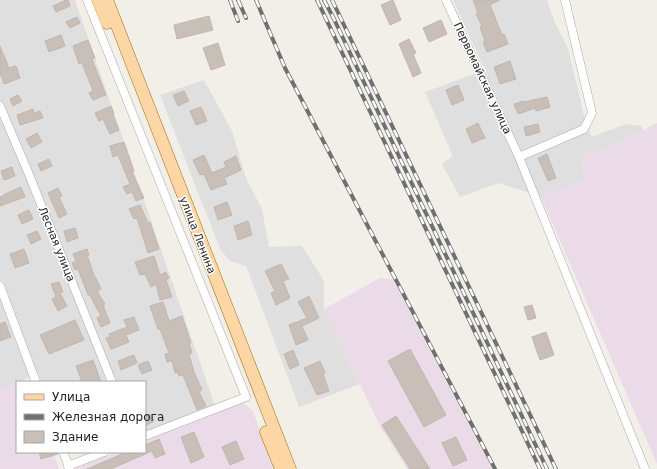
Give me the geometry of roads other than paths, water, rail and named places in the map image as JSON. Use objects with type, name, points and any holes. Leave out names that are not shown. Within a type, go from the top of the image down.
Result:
[{"type":"main road","name":"улица Ленина","points":[[98,0],[281,469]]},
{"type":"main road","name":"улица Ленина","points":[[107,0],[290,469]]},
{"type":"street","name":"улица Ленина","points":[[87,0],[246,397],[146,436]]},
{"type":"street","name":"Первомайская улица","points":[[446,0],[519,157],[645,469]]},
{"type":"street","points":[[519,157],[584,129],[592,113],[565,0]]},
{"type":"street","name":"Лесная улица","points":[[0,106],[112,381]]},
{"type":"street","points":[[0,286],[36,381]]},
{"type":"street","points":[[63,453],[69,468],[102,453]]},
{"type":"railway","points":[[230,0],[238,21]]},
{"type":"railway","points":[[238,0],[246,18]]},
{"type":"railway","points":[[256,0],[285,68],[495,469]]},
{"type":"railway","points":[[317,0],[540,469]]},
{"type":"railway","points":[[324,0],[547,469]]},
{"type":"railway","points":[[332,0],[556,469]]}]
